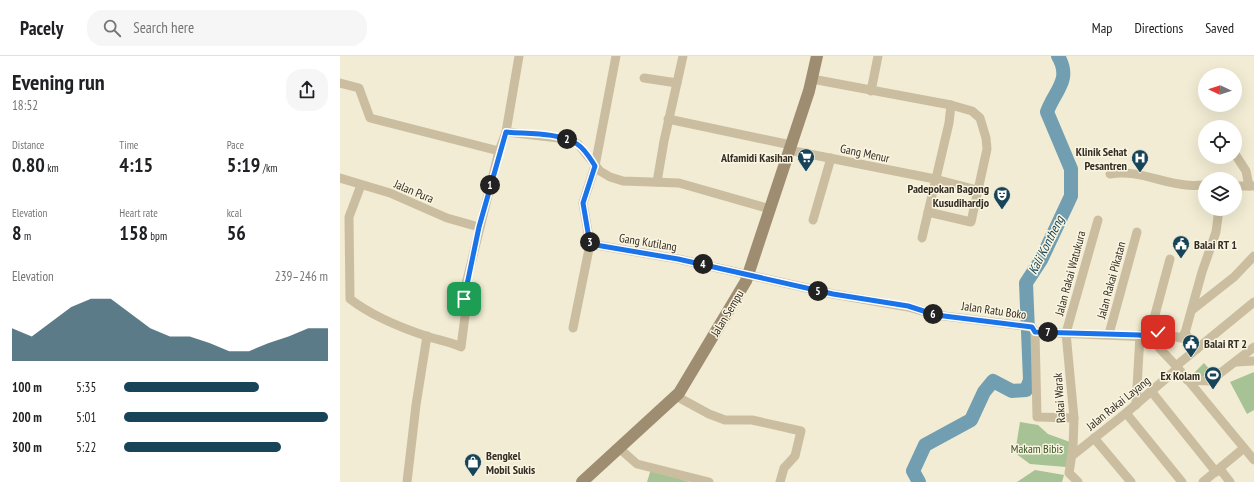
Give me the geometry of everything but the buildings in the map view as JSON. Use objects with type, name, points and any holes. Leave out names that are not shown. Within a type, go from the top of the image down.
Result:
[{"type":"main road","name":"Jalan Sempu","points":[[582,482],[620,449],[676,396],[734,303],[749,274],[812,79],[817,56]]},
{"type":"street","points":[[360,185],[349,217],[350,299],[366,311],[427,336],[444,340],[462,347],[465,316],[464,292],[479,227],[499,151],[506,132],[519,56]]},
{"type":"street","points":[[573,328],[590,244],[583,203],[595,166],[616,56]]},
{"type":"street","points":[[657,182],[668,119],[683,56]]},
{"type":"street","points":[[871,90],[878,56]]},
{"type":"street","points":[[644,78],[677,83]]},
{"type":"street","points":[[812,79],[951,105],[972,111],[980,118],[984,126],[987,149],[971,222],[928,212]]},
{"type":"street","points":[[340,83],[359,88],[370,118],[499,151]]},
{"type":"street","points":[[922,238],[949,123],[951,105]]},
{"type":"street","name":"Gang Menur","points":[[668,119],[790,147],[830,158],[935,179],[977,190]]},
{"type":"street","points":[[506,132],[567,139],[578,144],[595,166],[610,177],[623,181],[680,183],[770,209]]},
{"type":"street","points":[[813,220],[830,158]]},
{"type":"street","points":[[1242,164],[1246,170],[1251,186]]},
{"type":"street","points":[[1110,174],[1120,172],[1156,177],[1186,185],[1198,185]]},
{"type":"street","name":"Jalan Pura","points":[[340,178],[396,196],[447,218],[479,227]]},
{"type":"street","points":[[1197,349],[1185,333],[1202,272],[1216,232],[1218,216]]},
{"type":"street","name":"Jalan Rakai Watukura","points":[[1066,333],[1098,220]]},
{"type":"street","name":"Jalan Rakai Pikatan","points":[[1109,334],[1137,232]]},
{"type":"street","name":"Gang Kutilang","points":[[590,244],[678,259],[749,274]]},
{"type":"street","points":[[1192,310],[1234,277],[1254,256]]},
{"type":"street","points":[[1136,405],[1147,337],[1170,259]]},
{"type":"street","name":"Jalan Ratu Boko","points":[[749,274],[833,294],[908,306],[936,315],[1066,333],[1147,337],[1156,332],[1181,338],[1185,333]]},
{"type":"street","name":"Jalan Rakai Layang","points":[[1072,455],[1136,405],[1197,349],[1254,302]]},
{"type":"street","points":[[1030,328],[1037,417],[1074,418]]},
{"type":"street","name":"Rakai Warak","points":[[1066,333],[1074,418],[1072,455],[1067,477],[1078,482]]},
{"type":"street","points":[[407,482],[416,405],[427,336]]},
{"type":"street","points":[[1147,337],[1177,367],[1254,460]]},
{"type":"street","points":[[1197,392],[1254,347]]},
{"type":"street","points":[[1236,362],[1254,361]]},
{"type":"street","points":[[1187,380],[1210,381]]},
{"type":"street","points":[[1151,392],[1218,471],[1230,482]]},
{"type":"street","points":[[676,396],[709,414],[725,420],[752,420],[801,432],[796,456],[784,468],[780,482]]},
{"type":"street","points":[[1126,413],[1182,482]]},
{"type":"street","points":[[1094,438],[1131,482]]},
{"type":"street","points":[[1203,482],[1244,448]]},
{"type":"street","points":[[620,449],[637,464],[709,482]]},
{"type":"green space","points":[[1204,363],[1211,371],[1203,377],[1192,377],[1191,376]]},
{"type":"green space","points":[[1254,372],[1254,410],[1247,414],[1230,382]]},
{"type":"green space","name":"Makam Bibis","points":[[1020,422],[1038,425],[1048,434],[1070,442],[1066,467],[1030,464],[1015,453]]},
{"type":"green space","points":[[651,469],[689,482],[647,482]]},
{"type":"green space","points":[[1035,470],[1064,475],[1062,482],[1017,482]]},
{"type":"waterway","name":"Kali Kontheng","points":[[919,482],[913,471],[925,445],[971,420],[984,392],[993,381],[1012,391],[1026,390],[1030,380],[1026,283],[1041,260],[1071,196],[1071,169],[1047,112],[1063,78],[1062,64],[1058,56]]},
{"type":"place","name":"Alfamidi Kasihan","points":[[806,172]]},
{"type":"place","name":"Klinik Sehat Pesantren","points":[[1140,173]]},
{"type":"place","name":"Padepokan Bagong Kusudihardjo","points":[[1002,210]]},
{"type":"place","name":"Balai RT 1","points":[[1181,259]]},
{"type":"place","name":"Balai RT 2","points":[[1191,358]]},
{"type":"place","name":"Ex Kolam","points":[[1213,390]]},
{"type":"place","name":"Bengkel Mobil Sukis","points":[[473,477]]},
{"type":"route","points":[[464,299],[464,292],[479,227],[499,151],[506,132],[560,137],[578,144],[587,153],[595,166],[583,203],[590,244],[635,253],[678,259],[833,294],[908,306],[936,315],[1032,327],[1035,332],[1140,335],[1151,338],[1156,332],[1158,332]]}]
